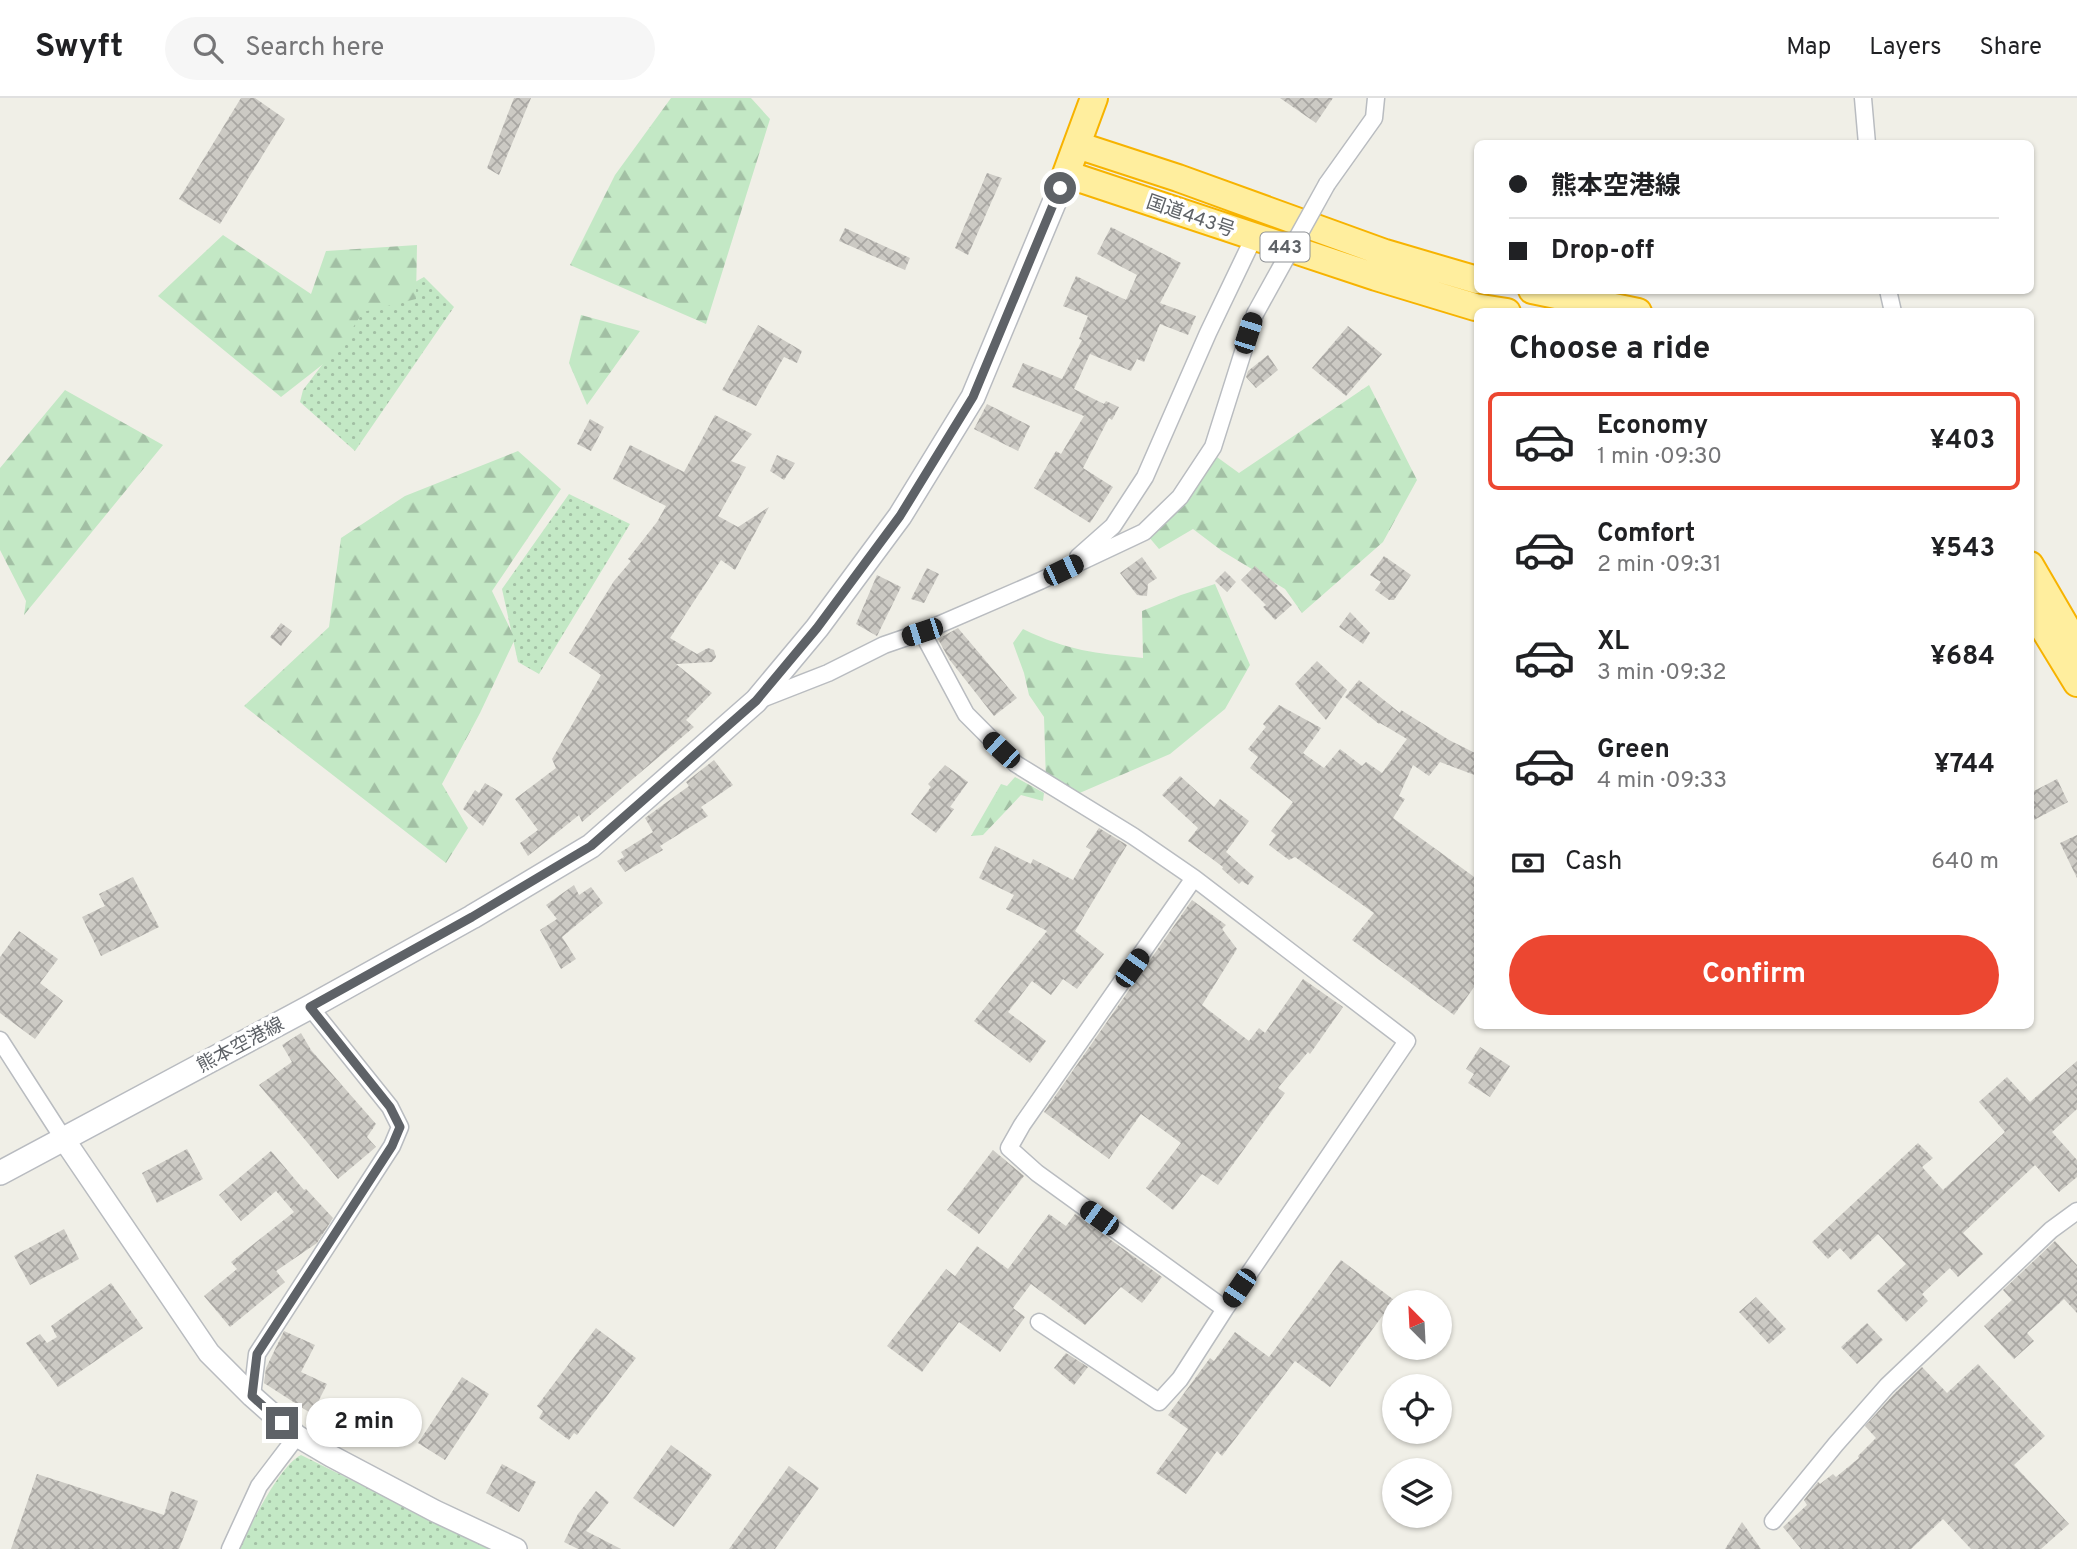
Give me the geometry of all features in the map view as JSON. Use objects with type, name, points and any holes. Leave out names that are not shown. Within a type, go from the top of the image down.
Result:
[{"type":"highway","points":[[1066,173],[1094,98]]},
{"type":"highway","name":"国道443号","points":[[1077,145],[1178,178],[1385,253],[1474,279]]},
{"type":"highway","name":"国道443号","points":[[1066,173],[1254,237],[1481,308]]},
{"type":"highway","points":[[1551,294],[1619,308]]},
{"type":"highway","points":[[2034,572],[2077,646]]},
{"type":"highway","points":[[2034,613],[2077,683]]},
{"type":"main road","name":"熊本空港線","points":[[0,1173],[310,1007],[472,917],[591,846],[756,701],[817,628],[900,516],[973,397],[1066,173]]},
{"type":"street","points":[[756,701],[828,673],[884,645],[922,632],[1144,532],[1180,498],[1213,447],[1255,314],[1327,184],[1374,118],[1376,98]]},
{"type":"street","points":[[1863,98],[1867,140]]},
{"type":"street","points":[[1063,570],[1113,526],[1144,477],[1254,237]]},
{"type":"street","points":[[922,632],[966,714],[1016,764],[1133,836],[1194,878],[1407,1041],[1180,1379],[1158,1402],[1143,1389],[1039,1322]]},
{"type":"street","points":[[1194,878],[1022,1125],[1009,1148],[1037,1173],[1225,1309]]},
{"type":"street","points":[[252,1396],[257,1354],[392,1146],[400,1127],[390,1107],[310,1007]]},
{"type":"street","points":[[0,1040],[209,1353],[252,1396],[297,1436],[435,1511],[516,1549]]},
{"type":"street","points":[[1773,1521],[1887,1386],[2051,1230],[2077,1211]]},
{"type":"street","points":[[230,1549],[259,1486],[297,1436]]},
{"type":"green space","points":[[671,98],[751,98],[770,119],[706,324],[570,265],[615,175]]},
{"type":"green space","points":[[223,235],[311,294],[326,251],[417,245],[416,299],[363,312],[336,354],[281,397],[158,296]]},
{"type":"green space","points":[[424,277],[454,307],[355,451],[300,402],[303,390],[363,311]]},
{"type":"green space","points":[[581,315],[640,331],[587,405],[569,363]]},
{"type":"green space","points":[[1369,385],[1417,480],[1383,542],[1302,613],[1285,589],[1222,551],[1193,529],[1159,549],[1148,536],[1210,452],[1239,473]]},
{"type":"green space","points":[[65,390],[163,445],[24,615],[26,601],[0,550],[0,468]]},
{"type":"green space","points":[[518,451],[561,489],[492,591],[515,639],[442,784],[468,828],[446,863],[244,706],[329,627],[341,538],[405,496]]},
{"type":"green space","points":[[569,494],[630,524],[539,674],[518,662],[502,589]]},
{"type":"green space","points":[[1215,584],[1250,665],[1225,709],[1170,754],[1075,795],[1046,782],[1044,717],[1029,695],[1013,643],[1023,629],[1082,650],[1143,658],[1142,611]]},
{"type":"green space","points":[[1015,777],[1044,793],[1043,801],[1021,795],[983,835],[971,836],[1001,784],[1007,786]]},
{"type":"green space","points":[[301,1455],[489,1549],[240,1549],[275,1483]]},
{"type":"building","points":[[241,98],[255,98],[285,119],[220,224],[179,199]]},
{"type":"building","points":[[514,98],[531,98],[499,175],[487,168]]},
{"type":"building","points":[[1280,98],[1333,98],[1316,123]]},
{"type":"building","points":[[987,173],[1002,178],[968,255],[955,248]]},
{"type":"building","points":[[1111,227],[1181,263],[1160,303],[1196,316],[1188,335],[1160,324],[1144,362],[1137,359],[1131,371],[1090,354],[1074,389],[1104,404],[1106,401],[1119,407],[1112,420],[1109,418],[1083,468],[1113,487],[1090,523],[1034,488],[1056,451],[1061,454],[1084,416],[1012,387],[1023,363],[1062,379],[1082,340],[1079,339],[1088,316],[1063,306],[1076,276],[1126,300],[1137,275],[1097,254]]},
{"type":"building","points":[[845,228],[910,258],[905,270],[839,241]]},
{"type":"building","points":[[758,325],[802,351],[797,363],[784,357],[756,406],[722,390]]},
{"type":"building","points":[[1348,326],[1382,354],[1346,396],[1312,368]]},
{"type":"building","points":[[1268,355],[1278,370],[1256,388],[1246,377],[1248,371]]},
{"type":"building","points":[[987,404],[1030,426],[1018,451],[974,429]]},
{"type":"building","points":[[715,415],[752,434],[731,461],[746,467],[718,516],[738,527],[769,507],[735,570],[721,560],[670,638],[697,654],[708,648],[714,650],[716,657],[712,662],[676,664],[712,693],[686,720],[694,727],[582,822],[579,815],[528,856],[520,843],[538,830],[515,799],[556,768],[552,759],[601,675],[569,653],[614,581],[631,561],[628,559],[666,506],[613,479],[630,445],[684,472]]},
{"type":"building","points":[[590,419],[604,427],[591,451],[577,444]]},
{"type":"building","points":[[777,455],[795,463],[784,480],[770,471]]},
{"type":"building","points":[[1384,556],[1411,575],[1394,600],[1389,600],[1375,590],[1381,582],[1370,575]]},
{"type":"building","points":[[1142,557],[1157,578],[1148,584],[1147,596],[1137,595],[1120,573]]},
{"type":"building","points":[[1255,566],[1278,586],[1276,588],[1292,605],[1275,620],[1263,607],[1266,605],[1241,580]]},
{"type":"building","points":[[927,568],[939,574],[924,603],[911,599]]},
{"type":"building","points":[[1225,571],[1236,582],[1227,592],[1215,581]]},
{"type":"building","points":[[877,575],[901,587],[877,636],[856,624]]},
{"type":"building","points":[[1350,612],[1370,633],[1363,644],[1339,627]]},
{"type":"building","points":[[281,623],[292,631],[281,646],[270,637]]},
{"type":"building","points":[[958,628],[1017,698],[994,716],[949,659],[938,639]]},
{"type":"building","points":[[1317,661],[1347,690],[1326,720],[1295,684]]},
{"type":"building","points":[[1359,680],[1400,713],[1401,710],[1474,752],[1474,775],[1440,762],[1429,776],[1413,765],[1399,796],[1405,799],[1393,818],[1474,877],[1474,987],[1454,1015],[1352,940],[1374,913],[1295,857],[1289,860],[1269,845],[1276,835],[1271,831],[1293,802],[1250,768],[1258,757],[1248,749],[1266,727],[1263,724],[1279,705],[1321,728],[1303,753],[1324,768],[1340,749],[1362,766],[1366,762],[1382,773],[1407,739],[1379,724],[1345,697]]},
{"type":"building","points":[[714,760],[733,785],[701,807],[708,816],[660,846],[663,850],[625,872],[617,861],[624,857],[621,852],[653,832],[645,818],[689,786],[686,782]]},
{"type":"building","points":[[945,765],[968,782],[950,807],[954,809],[936,833],[911,814],[931,787],[928,784]]},
{"type":"building","points":[[1180,776],[1214,807],[1220,799],[1249,821],[1226,852],[1254,877],[1248,885],[1242,881],[1239,884],[1223,867],[1188,841],[1198,828],[1162,795]]},
{"type":"building","points":[[2057,779],[2068,802],[2034,820],[2034,791]]},
{"type":"building","points":[[485,783],[503,794],[483,826],[463,809],[475,790],[479,793]]},
{"type":"building","points":[[1099,828],[1127,845],[1075,931],[1104,954],[1077,989],[1063,979],[1051,995],[1032,981],[1008,1012],[1046,1041],[1030,1063],[974,1021],[1047,931],[1006,909],[1014,895],[979,878],[995,846],[1031,864],[1033,859],[1073,880],[1091,850],[1086,847]]},
{"type":"building","points":[[2077,835],[2077,878],[2060,843]]},
{"type":"building","points":[[133,877],[159,927],[101,956],[82,917],[105,906],[99,894]]},
{"type":"building","points":[[574,885],[579,895],[591,887],[603,903],[562,937],[576,959],[561,969],[540,930],[557,919],[546,905]]},
{"type":"building","points":[[1192,900],[1226,925],[1222,929],[1237,949],[1202,1005],[1249,1041],[1259,1028],[1265,1033],[1303,979],[1343,1007],[1310,1054],[1308,1052],[1278,1088],[1285,1093],[1218,1185],[1202,1174],[1173,1210],[1146,1188],[1181,1143],[1141,1114],[1109,1159],[1044,1112]]},
{"type":"building","points":[[19,931],[58,959],[40,983],[63,1001],[35,1039],[0,1013],[0,957]]},
{"type":"building","points":[[301,1033],[311,1050],[376,1124],[367,1137],[376,1147],[338,1179],[259,1085],[292,1062],[282,1045]]},
{"type":"building","points":[[1480,1047],[1510,1066],[1490,1097],[1468,1083],[1474,1074],[1466,1069]]},
{"type":"building","points":[[2077,1061],[2077,1109],[2052,1132],[2077,1160],[2077,1177],[2059,1192],[2035,1165],[1963,1233],[1983,1254],[1958,1277],[1950,1268],[1922,1294],[1928,1301],[1906,1322],[1877,1291],[1906,1264],[1878,1234],[1851,1260],[1840,1248],[1828,1259],[1812,1242],[1918,1143],[1933,1158],[1922,1167],[1943,1190],[2005,1132],[1979,1102],[2007,1077],[2030,1102]]},
{"type":"building","points":[[187,1149],[203,1179],[157,1203],[142,1173]]},
{"type":"building","points":[[993,1150],[1024,1176],[979,1234],[947,1210]]},
{"type":"building","points":[[271,1151],[304,1190],[306,1189],[333,1218],[317,1243],[276,1271],[285,1282],[230,1327],[204,1296],[237,1269],[231,1262],[294,1212],[276,1191],[241,1221],[219,1195]]},
{"type":"building","points":[[1049,1214],[1066,1226],[1075,1214],[1162,1277],[1142,1303],[1121,1287],[1085,1325],[1031,1284],[1013,1308],[1025,1317],[1000,1352],[959,1322],[922,1372],[887,1346],[946,1269],[955,1276],[977,1246],[1008,1269]]},
{"type":"building","points":[[64,1229],[79,1259],[30,1285],[14,1256]]},
{"type":"building","points":[[2055,1241],[2077,1265],[2077,1313],[2064,1299],[2027,1333],[2034,1341],[2014,1359],[1984,1326],[2012,1300],[2003,1290]]},
{"type":"building","points":[[1341,1260],[1382,1291],[1382,1316],[1330,1387],[1295,1361],[1222,1456],[1217,1451],[1186,1494],[1156,1473],[1188,1429],[1168,1415],[1210,1358],[1214,1361],[1235,1332],[1269,1357]]},
{"type":"building","points":[[111,1283],[143,1328],[58,1387],[26,1343],[40,1334],[47,1343],[57,1337],[51,1326]]},
{"type":"building","points":[[1756,1297],[1786,1329],[1769,1344],[1739,1312]]},
{"type":"building","points":[[1867,1323],[1883,1340],[1857,1364],[1841,1347]]},
{"type":"building","points":[[596,1328],[636,1358],[577,1435],[574,1433],[569,1440],[539,1418],[543,1411],[537,1406]]},
{"type":"building","points":[[284,1331],[315,1345],[301,1372],[327,1384],[312,1414],[264,1383],[266,1368]]},
{"type":"building","points":[[1066,1353],[1088,1367],[1074,1385],[1054,1368]]},
{"type":"building","points":[[1978,1364],[2045,1436],[2014,1465],[2069,1524],[2041,1549],[1971,1549],[1943,1519],[1911,1549],[1801,1549],[1783,1527],[1807,1505],[1804,1500],[1818,1482],[1820,1484],[1833,1474],[1836,1477],[1859,1458],[1876,1438],[1865,1426],[1894,1394],[1922,1367],[1947,1393]]},
{"type":"building","points":[[462,1377],[489,1394],[445,1460],[418,1443]]},
{"type":"building","points":[[671,1445],[712,1475],[674,1527],[633,1498]]},
{"type":"building","points":[[502,1464],[536,1482],[519,1512],[486,1493]]},
{"type":"building","points":[[789,1466],[819,1488],[775,1549],[729,1549]]},
{"type":"building","points":[[37,1474],[164,1515],[171,1491],[198,1501],[179,1549],[11,1549]]},
{"type":"building","points":[[596,1491],[609,1502],[586,1531],[621,1549],[578,1549],[564,1542],[578,1514]]},
{"type":"building","points":[[1742,1522],[1761,1549],[1725,1549]]},
{"type":"route","points":[[282,1423],[252,1396],[257,1354],[392,1146],[400,1127],[390,1107],[310,1007],[472,917],[591,846],[756,701],[817,628],[900,516],[973,397],[1060,188]]}]
